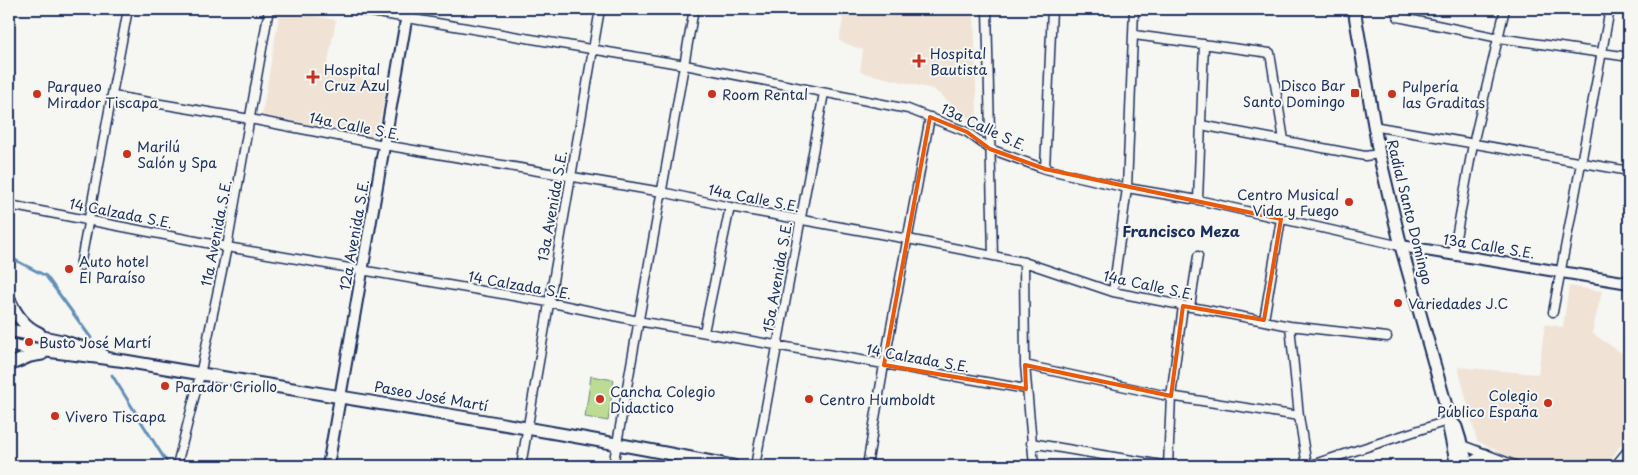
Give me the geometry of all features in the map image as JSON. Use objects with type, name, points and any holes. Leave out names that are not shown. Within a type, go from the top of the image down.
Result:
[{"type":"main road","name":"Radial Santo Domingo","points":[[1354,9],[1373,126],[1401,246],[1450,420],[1449,428],[1468,466]]},
{"type":"main road","points":[[9,299],[21,320],[33,330],[62,341]]},
{"type":"main road","name":"Paseo José Martí","points":[[9,330],[62,341],[122,361]]},
{"type":"main road","name":"Paseo José Martí","points":[[9,345],[122,361],[527,427],[733,466]]},
{"type":"main road","points":[[9,365],[30,356],[50,352]]},
{"type":"main road","name":"Radial Santo Domingo","points":[[1457,466],[1458,449]]},
{"type":"main road","points":[[1452,466],[1458,449]]},
{"type":"main road","points":[[1473,466],[1475,461],[1485,455]]},
{"type":"street","points":[[80,266],[87,219],[113,96],[128,9]]},
{"type":"street","name":"11a Avenida S.E.","points":[[179,464],[227,247],[269,9]]},
{"type":"street","name":"13a Calle S.E.","points":[[354,9],[407,14],[592,50],[685,65],[908,109],[967,132],[990,149],[1044,168],[1128,188],[1198,200],[1401,246],[1629,283]]},
{"type":"street","name":"13a Avenida S.E.","points":[[521,466],[600,9]]},
{"type":"street","points":[[613,466],[694,9]]},
{"type":"street","points":[[987,9],[993,256]]},
{"type":"street","points":[[1044,168],[1052,9]]},
{"type":"street","points":[[1113,292],[1128,188],[1134,9]]},
{"type":"street","points":[[1395,9],[1398,17],[1499,38],[1629,57]]},
{"type":"street","points":[[1453,254],[1473,144],[1505,9]]},
{"type":"street","points":[[1553,312],[1610,9]]},
{"type":"street","name":"12a Avenida S.E.","points":[[328,466],[407,14]]},
{"type":"street","points":[[1134,34],[1270,52],[1284,140]]},
{"type":"street","points":[[1198,200],[1204,44]]},
{"type":"street","name":"15a Avenida S.E.","points":[[755,466],[824,93]]},
{"type":"street","name":"14a Calle S.E.","points":[[113,96],[250,119],[384,145],[662,192],[730,207],[908,239],[1024,262],[1113,292],[1186,307],[1290,326],[1387,337]]},
{"type":"street","points":[[867,466],[930,117]]},
{"type":"street","points":[[1201,125],[1365,156],[1379,154]]},
{"type":"street","points":[[1373,126],[1629,171]]},
{"type":"street","name":"14 Calzada S.E.","points":[[9,205],[227,247],[548,302],[638,321],[1026,389]]},
{"type":"street","points":[[704,332],[730,207]]},
{"type":"street","points":[[1264,320],[1281,219]]},
{"type":"street","points":[[1031,443],[1168,466],[1171,396],[1186,307],[1198,256]]},
{"type":"street","points":[[1024,262],[1026,389],[1034,466]]},
{"type":"street","points":[[1290,326],[1299,416],[1308,466],[1450,420]]},
{"type":"street","points":[[1025,365],[1171,396],[1299,416]]},
{"type":"street","points":[[1458,449],[1485,455],[1517,466]]},
{"type":"street","points":[[1614,466],[1629,449]]},
{"type":"highlighted area","points":[[930,117],[967,132],[990,149],[1045,169],[1281,219],[1264,320],[1183,306],[1171,396],[1025,365],[1026,389],[884,365]]},
{"type":"shaded area","name":"Hospital Bautista","points":[[832,9],[974,9],[977,124],[933,89],[860,72],[863,50],[839,41],[843,19]]},
{"type":"shaded area","name":"Hospital Cruz Azul","points":[[280,10],[336,20],[326,72],[388,82],[376,137],[262,115]]},
{"type":"shaded area","name":"Colegio Público España","points":[[1569,286],[1602,291],[1592,333],[1629,358],[1629,432],[1609,463],[1604,466],[1541,466],[1522,463],[1477,441],[1458,367],[1538,374],[1545,324],[1563,327]]},
{"type":"green space","points":[[9,335],[23,337],[72,350],[9,341]]},
{"type":"green space","name":"Cancha Colegio Didactico","points":[[591,376],[614,380],[608,421],[585,417]]},
{"type":"waterway","points":[[13,259],[46,276],[91,338]]},
{"type":"waterway","points":[[112,375],[169,466]]},
{"type":"place","name":"Hospital Bautista","points":[[919,61]]},
{"type":"place","name":"Hospital Cruz Azul","points":[[313,77]]},
{"type":"place","name":"Disco Bar Santo Domingo","points":[[1355,93]]},
{"type":"place","name":"Parqueo Mirador Tiscapa","points":[[37,94]]},
{"type":"place","name":"Room Rental","points":[[712,94]]},
{"type":"place","name":"Pulpería las Graditas","points":[[1392,94]]},
{"type":"place","name":"Marilú Salón y Spa","points":[[127,154]]},
{"type":"place","name":"Centro Musical Vida y Fuego","points":[[1349,202]]},
{"type":"place","name":"Auto hotel El Paraíso","points":[[69,269]]},
{"type":"place","name":"Variedades J.C","points":[[1398,303]]},
{"type":"place","name":"Busto José Martí","points":[[29,342]]},
{"type":"place","name":"Parador Criollo","points":[[165,386]]},
{"type":"place","name":"Cancha Colegio Didactico","points":[[600,399]]},
{"type":"place","name":"Centro Humboldt","points":[[809,399]]},
{"type":"place","name":"Colegio Público España","points":[[1548,403]]},
{"type":"place","name":"Vivero Tiscapa","points":[[55,416]]},
{"type":"district","name":"Francisco Meza","points":[[1181,230]]}]
